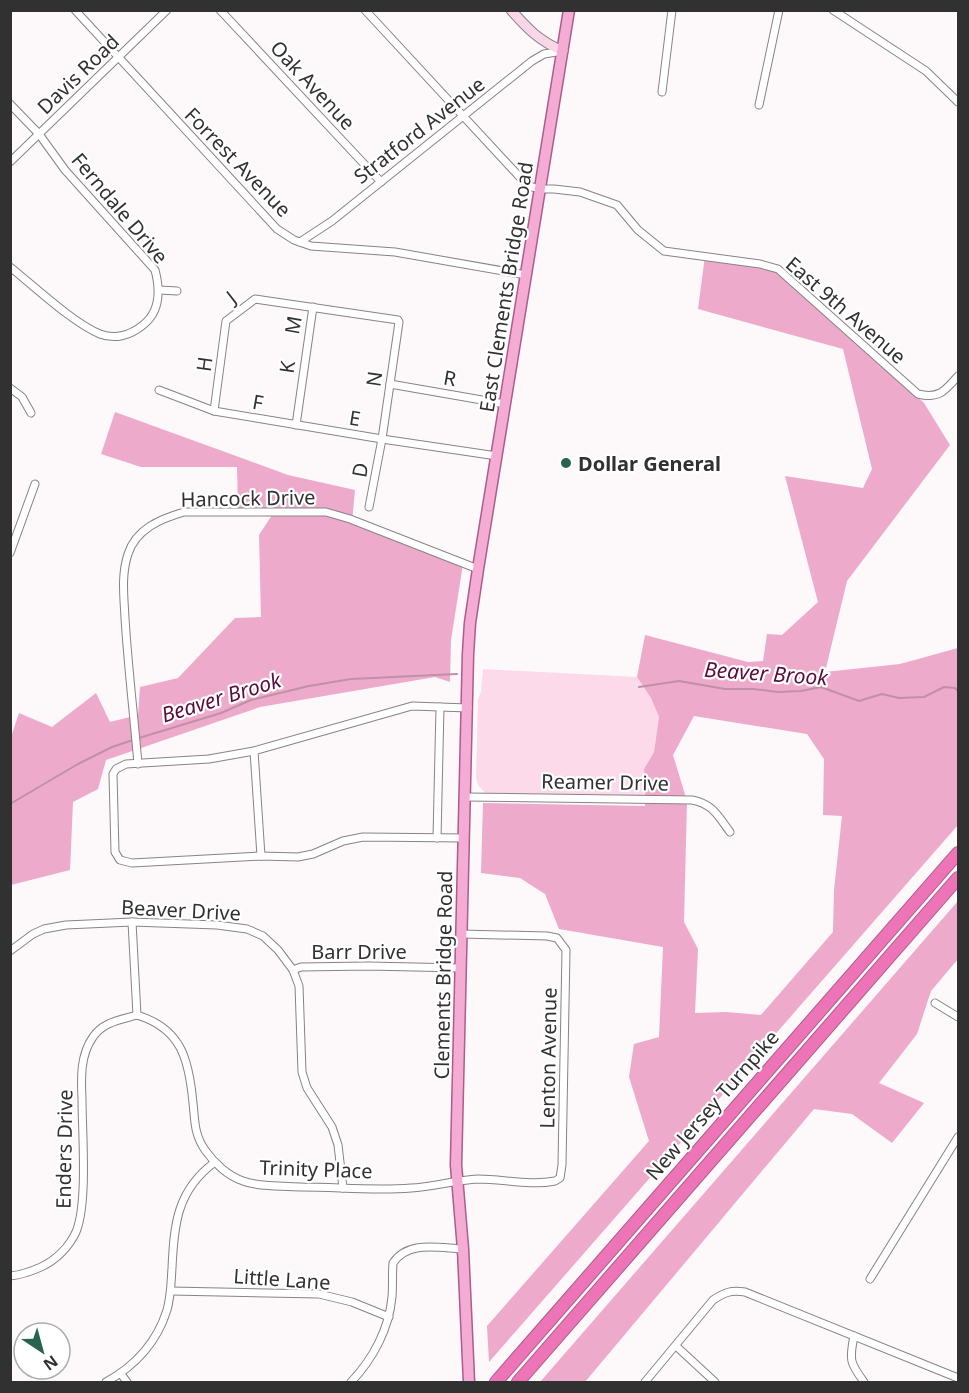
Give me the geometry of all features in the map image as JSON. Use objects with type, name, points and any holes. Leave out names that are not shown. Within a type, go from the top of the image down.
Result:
[{"type":"highway","name":"New Jersey Turnpike","points":[[496,1383],[958,853]]},
{"type":"highway","name":"New Jersey Turnpike","points":[[518,1383],[958,878]]},
{"type":"main road","name":"East Clements Bridge Road","points":[[478,569],[569,10]]},
{"type":"main road","name":"Clements Bridge Road","points":[[469,1383],[463,1249],[457,1181],[460,968],[470,623],[478,569]]},
{"type":"street","name":"Forrest Avenue","points":[[75,10],[277,229],[312,246],[395,252],[526,275]]},
{"type":"street","name":"Davis Road","points":[[10,162],[167,10]]},
{"type":"street","name":"Oak Avenue","points":[[220,10],[381,182]]},
{"type":"street","points":[[365,10],[528,186],[541,189]]},
{"type":"street","points":[[511,10],[545,44],[563,51]]},
{"type":"street","points":[[662,92],[672,10]]},
{"type":"street","points":[[759,105],[779,10]]},
{"type":"street","points":[[833,10],[926,71],[958,102]]},
{"type":"street","name":"Stratford Avenue","points":[[300,242],[332,221],[532,61],[544,54],[563,51]]},
{"type":"street","name":"Ferndale Drive","points":[[10,104],[39,134],[66,170],[155,270],[160,290],[155,309],[145,323],[132,333],[117,337],[101,334],[81,323],[10,267]]},
{"type":"street","name":"East 9th Avenue","points":[[541,189],[580,192],[617,205],[638,230],[664,251],[760,264],[778,269],[918,394],[928,397],[940,394],[958,376]]},
{"type":"street","points":[[160,290],[177,291]]},
{"type":"street","name":"J","points":[[226,321],[255,298],[313,307]]},
{"type":"street","name":"N","points":[[313,307],[398,320],[382,439]]},
{"type":"street","name":"M","points":[[306,349],[313,307]]},
{"type":"street","name":"H","points":[[214,411],[226,321]]},
{"type":"street","name":"K","points":[[296,425],[306,349]]},
{"type":"street","name":"R","points":[[390,384],[505,404]]},
{"type":"street","points":[[10,388],[22,397],[31,413]]},
{"type":"street","name":"F","points":[[159,390],[214,411],[322,429]]},
{"type":"street","name":"E","points":[[322,429],[382,439]]},
{"type":"street","points":[[382,439],[497,456]]},
{"type":"street","name":"D","points":[[369,507],[382,439]]},
{"type":"street","points":[[10,553],[35,484]]},
{"type":"street","name":"Hancock Drive","points":[[138,764],[126,639],[123,576],[128,553],[146,528],[168,517],[184,513],[326,513],[350,519],[478,569]]},
{"type":"street","points":[[464,838],[363,837],[343,841],[313,854],[298,857],[261,856],[132,863],[120,860],[115,852],[113,774],[121,766],[209,759],[254,751],[412,706],[468,708]]},
{"type":"street","points":[[437,838],[440,707]]},
{"type":"street","points":[[254,751],[261,856]]},
{"type":"street","name":"Reamer Drive","points":[[465,797],[692,800],[705,802],[711,806],[730,832]]},
{"type":"street","points":[[132,922],[136,1015]]},
{"type":"street","name":"Beaver Drive","points":[[10,951],[33,934],[44,929],[66,925],[132,922],[217,925],[247,928],[263,936],[278,950],[293,970],[299,986],[302,1072],[308,1088],[332,1127],[338,1144],[343,1188]]},
{"type":"street","name":"Lenton Avenue","points":[[461,934],[547,936],[557,938],[566,950],[560,1178]]},
{"type":"street","name":"Barr Drive","points":[[293,970],[301,967],[368,966],[460,968]]},
{"type":"street","points":[[935,1003],[958,1017]]},
{"type":"street","name":"Trinity Place","points":[[136,1015],[150,1019],[164,1028],[181,1047],[186,1060],[193,1101],[194,1130],[204,1149],[215,1162],[233,1177],[246,1183],[343,1188],[410,1188],[479,1179],[550,1182],[560,1178]]},
{"type":"street","name":"Enders Drive","points":[[10,1276],[32,1271],[58,1257],[76,1232],[81,1214],[81,1091],[82,1066],[86,1050],[100,1029],[109,1023],[136,1015]]},
{"type":"street","points":[[870,1279],[958,1137]]},
{"type":"street","points":[[106,1383],[121,1374],[140,1357],[155,1338],[167,1309],[171,1291],[173,1232],[179,1207],[194,1180],[215,1162]]},
{"type":"street","points":[[351,1383],[377,1348],[389,1317],[393,1263],[397,1257],[405,1250],[418,1247],[463,1249]]},
{"type":"street","points":[[645,1383],[713,1300],[733,1290],[746,1292],[958,1378]]},
{"type":"street","name":"Little Lane","points":[[171,1291],[319,1294],[352,1302],[389,1317]]},
{"type":"street","points":[[854,1336],[850,1358],[852,1366],[864,1383]]},
{"type":"street","points":[[676,1346],[715,1383]]},
{"type":"street","points":[[121,1374],[126,1383]]},
{"type":"shaded area","points":[[705,256],[789,275],[924,403],[950,445],[847,581],[825,672],[900,664],[958,648],[958,825],[489,1362],[487,1326],[649,1141],[629,1077],[634,1044],[659,1037],[663,947],[559,929],[545,894],[520,878],[481,873],[483,803],[645,806],[644,769],[654,752],[659,717],[651,698],[637,677],[645,635],[748,662],[763,661],[767,634],[782,635],[818,602],[785,476],[863,488],[872,469],[843,349],[698,309]],"holes":[[[694,716],[807,734],[824,759],[823,815],[842,816],[834,890],[833,932],[761,1015],[726,1012],[695,1013],[698,949],[684,922],[687,801],[673,755]]]},
{"type":"shaded area","points":[[115,412],[288,475],[355,490],[352,522],[463,564],[451,640],[450,682],[435,677],[260,707],[106,760],[98,789],[73,802],[70,870],[11,885],[10,740],[19,713],[52,727],[96,693],[110,722],[138,715],[140,687],[178,678],[235,618],[261,617],[259,535],[276,509],[238,508],[237,467],[141,467],[101,454]]},
{"type":"shaded area","points":[[483,669],[637,677],[651,698],[659,717],[654,752],[644,769],[644,796],[486,794],[478,785],[476,778],[478,699],[481,692]]},
{"type":"shaded area","points":[[958,901],[958,959],[931,991],[917,1034],[879,1083],[924,1103],[892,1143],[852,1114],[814,1109],[585,1382],[540,1382]]},
{"type":"waterway","name":"Beaver Brook","points":[[139,738],[221,713],[251,700],[309,686],[351,679],[457,674]]},
{"type":"waterway","name":"Beaver Brook","points":[[639,687],[679,681],[725,689],[778,692],[821,687],[859,701],[882,694],[899,698],[924,697],[944,687],[955,688],[958,691]]},
{"type":"waterway","name":"Beaver Brook","points":[[10,804],[78,764],[112,747],[133,740]]},
{"type":"place","name":"Dollar General","points":[[566,463]]}]
